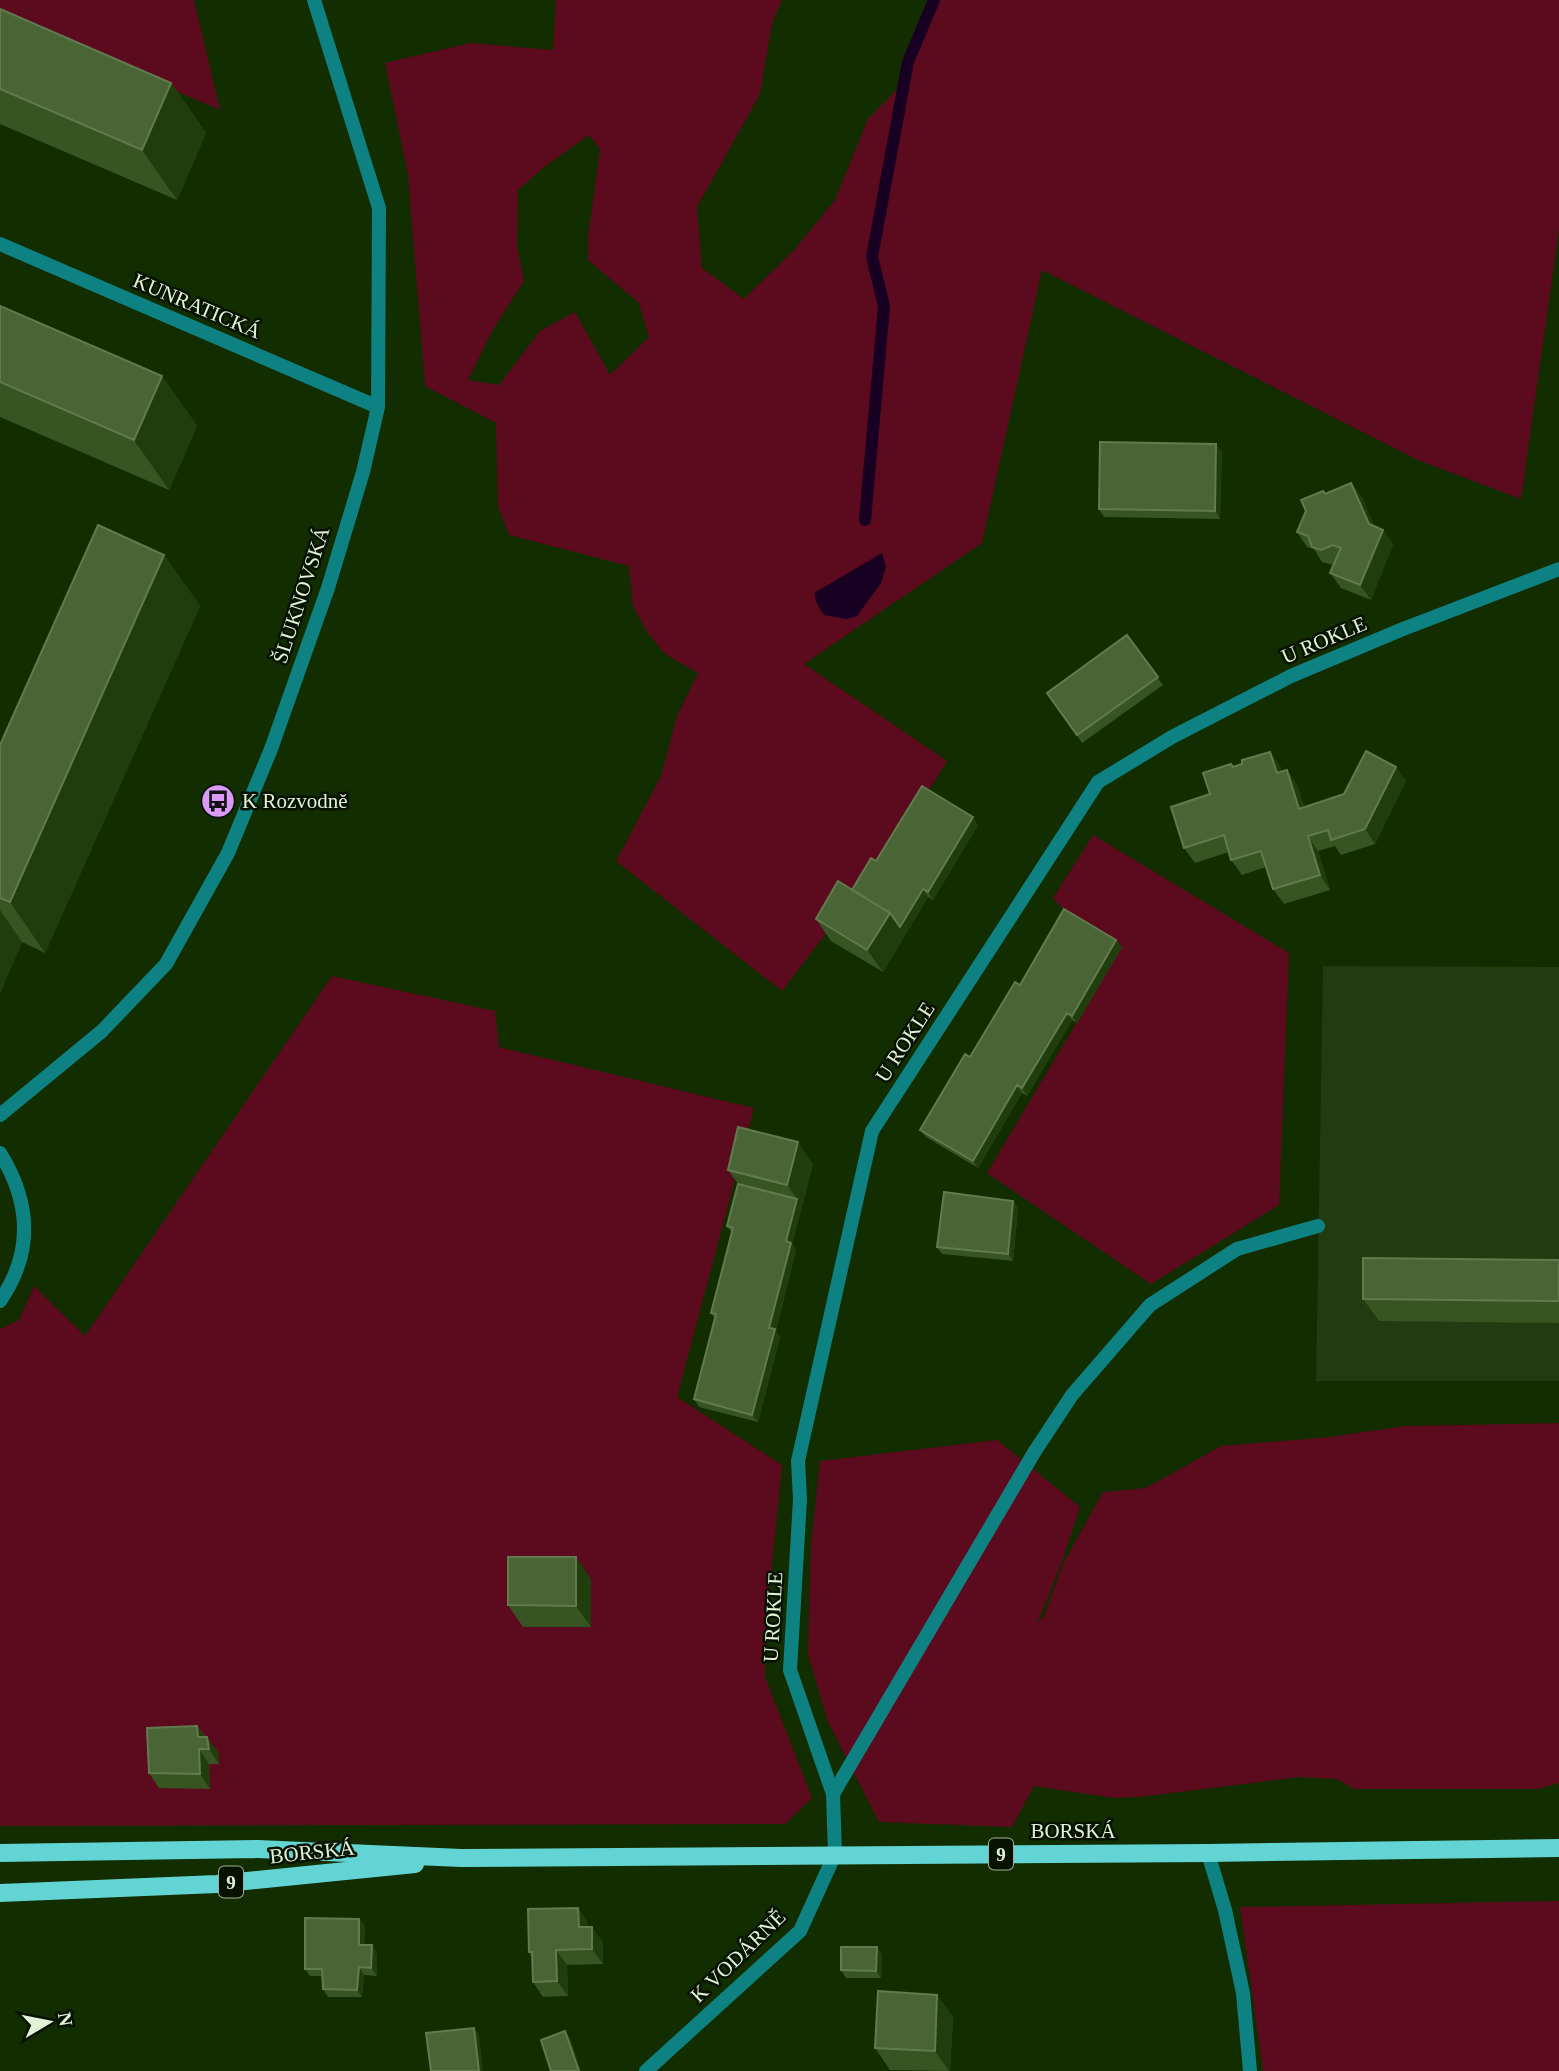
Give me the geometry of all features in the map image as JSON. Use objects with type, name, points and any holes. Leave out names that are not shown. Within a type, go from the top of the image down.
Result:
[{"type":"main road","name":"BORSKÁ","points":[[0,1853],[258,1849],[461,1858],[1559,1848]]},
{"type":"main road","name":"BORSKÁ","points":[[0,1893],[230,1883],[461,1858]]},
{"type":"street","name":"ŠLUKNOVSKÁ","points":[[0,1115],[6,1102],[102,1031],[166,964],[228,853],[271,749],[328,588],[363,472],[378,407],[379,208],[314,0]]},
{"type":"street","name":"KUNRATICKÁ","points":[[0,244],[378,407]]},
{"type":"street","name":"U ROKLE","points":[[835,1854],[833,1794],[790,1670],[800,1499],[797,1461],[872,1131],[1098,782],[1172,737],[1291,676],[1403,629],[1559,569]]},
{"type":"street","points":[[0,1153],[13,1174],[20,1201],[24,1249],[18,1270],[0,1301]]},
{"type":"street","points":[[833,1794],[993,1522],[1072,1395],[1150,1305],[1237,1249],[1318,1227]]},
{"type":"street","points":[[1208,1853],[1225,1910],[1243,1993],[1250,2071]]},
{"type":"street","name":"K VODÁRNĚ","points":[[646,2071],[800,1931],[835,1854]]},
{"type":"shaded area","points":[[0,0],[194,0],[220,110],[0,15]]},
{"type":"shaded area","points":[[556,0],[782,0],[772,24],[760,94],[697,207],[702,268],[744,299],[795,249],[835,200],[868,119],[910,76],[931,0],[1559,0],[1559,230],[1521,499],[1418,460],[1042,270],[982,543],[804,664],[947,761],[904,831],[782,991],[616,861],[661,776],[677,716],[698,673],[665,654],[647,632],[633,606],[629,566],[509,535],[498,506],[496,423],[425,386],[408,175],[385,63],[470,43],[553,50]],"holes":[[[589,135],[600,149],[588,238],[588,260],[639,303],[649,337],[610,375],[575,312],[540,331],[499,385],[468,380],[492,331],[524,281],[517,246],[518,190],[544,167]]]},
{"type":"shaded area","points":[[882,553],[886,567],[881,583],[857,616],[846,619],[824,615],[814,593]]},
{"type":"shaded area","points":[[1093,835],[1289,953],[1279,1205],[1151,1284],[987,1173],[1121,948],[1070,916],[1053,898]]},
{"type":"shaded area","points":[[1323,966],[1559,967],[1559,1381],[1316,1381]]},
{"type":"shaded area","points":[[332,976],[495,1011],[499,1047],[754,1108],[677,1397],[782,1465],[765,1634],[765,1677],[812,1798],[785,1824],[0,1826],[0,1329],[19,1320],[34,1286],[85,1336]]},
{"type":"shaded area","points":[[1559,1423],[1559,1783],[1538,1789],[1354,1789],[1337,1779],[1299,1777],[1114,1798],[1034,1786],[1012,1827],[879,1822],[828,1722],[808,1655],[811,1545],[820,1461],[997,1440],[1080,1507],[1037,1624],[1044,1616],[1063,1564],[1103,1492],[1146,1488],[1221,1446],[1330,1437],[1405,1426]]},
{"type":"shaded area","points":[[1559,1901],[1559,2071],[1263,2071],[1240,1907]]},
{"type":"building","points":[[0,9],[171,83],[142,150],[0,89]]},
{"type":"building","points":[[0,306],[162,376],[134,440],[0,382]]},
{"type":"building","points":[[1100,442],[1216,444],[1215,511],[1099,509]]},
{"type":"building","points":[[1351,483],[1369,524],[1383,530],[1360,585],[1330,573],[1341,548],[1333,545],[1321,550],[1312,547],[1308,536],[1297,532],[1306,511],[1301,500]]},
{"type":"building","points":[[98,525],[164,555],[10,902],[0,898],[0,745]]},
{"type":"building","points":[[1127,635],[1158,677],[1077,735],[1047,693]]},
{"type":"building","points":[[1366,751],[1396,767],[1365,829],[1331,840],[1328,830],[1308,836],[1320,875],[1273,889],[1261,851],[1231,860],[1224,835],[1184,848],[1171,807],[1210,794],[1203,773],[1231,764],[1233,767],[1242,764],[1242,760],[1270,752],[1277,773],[1287,770],[1299,809],[1344,794]]},
{"type":"building","points":[[922,786],[973,817],[928,892],[923,889],[900,927],[890,913],[852,890],[871,858],[876,861]]},
{"type":"building","points":[[838,881],[890,913],[867,950],[816,919]]},
{"type":"building","points":[[1064,909],[1116,940],[1072,1016],[1067,1013],[1022,1088],[1017,1085],[973,1161],[920,1130],[965,1054],[970,1057],[1015,982],[1020,985]]},
{"type":"building","points":[[738,1127],[798,1142],[787,1185],[728,1170]]},
{"type":"building","points":[[738,1184],[797,1199],[786,1241],[791,1243],[769,1328],[775,1329],[752,1415],[694,1399],[716,1314],[711,1313],[733,1228],[727,1226]]},
{"type":"building","points":[[944,1192],[1013,1201],[1008,1254],[937,1247]]},
{"type":"building","points":[[1363,1258],[1559,1260],[1559,1301],[1363,1299]]},
{"type":"building","points":[[508,1557],[576,1557],[576,1606],[508,1605]]},
{"type":"building","points":[[197,1726],[198,1737],[207,1737],[209,1749],[199,1749],[200,1774],[149,1773],[147,1728]]},
{"type":"building","points":[[578,1908],[579,1927],[592,1927],[592,1949],[556,1950],[557,1981],[533,1982],[528,1909]]},
{"type":"building","points":[[305,1918],[359,1919],[359,1945],[372,1945],[371,1968],[359,1967],[357,1990],[323,1989],[322,1969],[305,1969]]},
{"type":"building","points":[[841,1947],[877,1947],[876,1971],[841,1970]]},
{"type":"building","points":[[878,1991],[937,1995],[935,2051],[875,2048]]},
{"type":"building","points":[[474,2028],[479,2071],[431,2071],[426,2033]]},
{"type":"building","points":[[565,2031],[579,2071],[551,2071],[541,2040]]},
{"type":"waterway","points":[[865,520],[884,306],[872,257],[908,62],[934,0]]},
{"type":"place","name":"K Rozvodně","points":[[218,801]]}]
